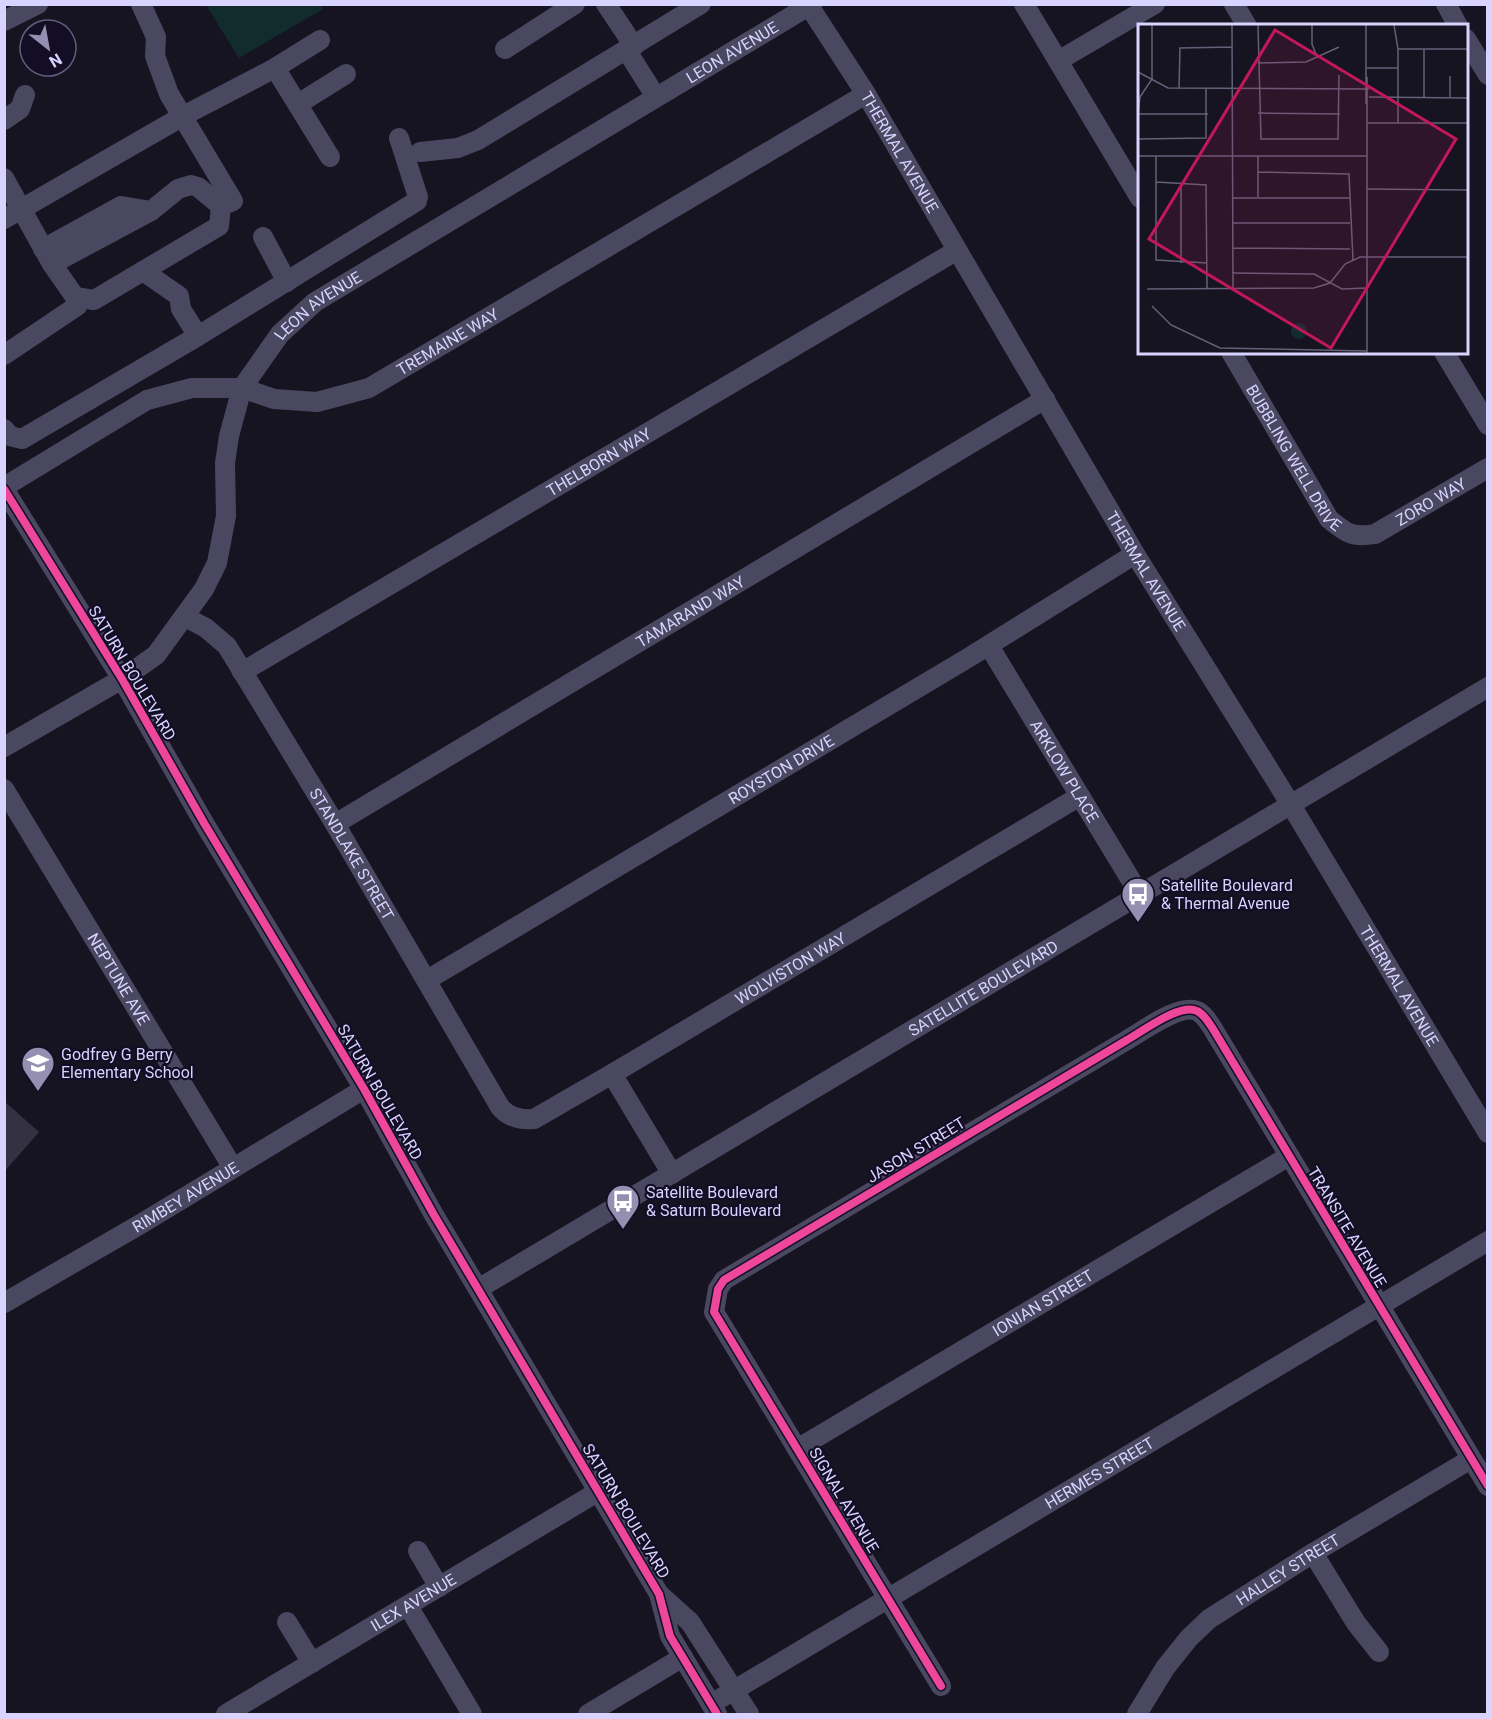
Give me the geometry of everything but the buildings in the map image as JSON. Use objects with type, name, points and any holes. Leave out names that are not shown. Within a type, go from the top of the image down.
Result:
[{"type":"street","points":[[4,21],[39,4]]},
{"type":"street","points":[[141,4],[156,37],[155,56],[169,94],[233,201],[221,206]]},
{"type":"street","points":[[505,49],[575,4]]},
{"type":"street","points":[[606,4],[656,97]]},
{"type":"street","points":[[420,152],[458,148],[478,140],[701,4]]},
{"type":"street","points":[[1024,4],[1138,195]]},
{"type":"street","points":[[1058,61],[1155,4]]},
{"type":"street","points":[[1234,4],[1246,24]]},
{"type":"street","points":[[1446,4],[1457,24]]},
{"type":"street","name":"THERMAL AVENUE","points":[[811,5],[866,94],[1135,554],[1291,805],[1488,1133]]},
{"type":"street","name":"LEON AVENUE","points":[[4,747],[122,679],[156,655],[204,589],[217,563],[226,516],[225,463],[242,387],[280,334],[315,302],[811,5]]},
{"type":"street","points":[[13,214],[183,116],[275,68],[320,40]]},
{"type":"street","points":[[1468,41],[1488,75]]},
{"type":"street","points":[[275,68],[330,157]]},
{"type":"street","points":[[298,105],[346,74]]},
{"type":"street","name":"TREMAINE WAY","points":[[4,488],[147,400],[192,388],[242,387],[274,399],[317,402],[369,388],[866,94]]},
{"type":"street","points":[[4,120],[20,109],[25,95]]},
{"type":"street","points":[[4,429],[10,436],[22,439],[198,336],[417,201],[418,197],[399,138]]},
{"type":"street","points":[[4,178],[13,214],[75,297],[76,306],[4,355]]},
{"type":"street","points":[[47,257],[151,211],[177,189],[191,185],[198,187],[221,206]]},
{"type":"street","points":[[75,297],[94,300],[219,226],[221,206]]},
{"type":"street","points":[[263,237],[287,282]]},
{"type":"street","name":"THELBORN WAY","points":[[242,672],[956,250]]},
{"type":"street","points":[[143,271],[179,296],[181,309],[198,336]]},
{"type":"street","name":"BUBBLING WELL DRIVE","points":[[1232,354],[1329,519],[1346,533],[1361,537],[1375,534]]},
{"type":"street","points":[[1445,354],[1488,425]]},
{"type":"street","name":"TAMARAND WAY","points":[[335,824],[1045,399]]},
{"type":"street","name":"ZORO WAY","points":[[1375,534],[1488,468]]},
{"type":"street","name":"SATURN BOULEVARD","points":[[4,488],[122,679],[204,823],[364,1089],[434,1215],[659,1593],[670,1636],[714,1709]]},
{"type":"street","name":"ROYSTON DRIVE","points":[[427,980],[989,645],[1135,554]]},
{"type":"street","name":"STANDLAKE STREET","points":[[185,617],[206,628],[226,646],[335,824],[500,1107]]},
{"type":"street","name":"ARKLOW PLACE","points":[[989,645],[1140,894]]},
{"type":"street","name":"SATELLITE BOULEVARD","points":[[478,1289],[1488,687]]},
{"type":"street","name":"NEPTUNE AVE","points":[[4,789],[233,1168]]},
{"type":"street","name":"WOLVISTON WAY","points":[[500,1107],[505,1113],[525,1120],[534,1119],[1080,796]]},
{"type":"street","name":"TRANSITE AVENUE","points":[[1169,1016],[1181,1010],[1197,1010],[1206,1018],[1488,1486]]},
{"type":"street","name":"JASON STREET","points":[[724,1328],[714,1312],[718,1289],[724,1280],[1169,1016]]},
{"type":"street","points":[[612,1074],[672,1174]]},
{"type":"street","name":"RIMBEY AVENUE","points":[[4,1303],[364,1089]]},
{"type":"street","name":"IONIAN STREET","points":[[797,1449],[1289,1156]]},
{"type":"street","name":"HERMES STREET","points":[[714,1709],[734,1691],[1488,1241]]},
{"type":"street","name":"SIGNAL AVENUE","points":[[724,1328],[941,1686]]},
{"type":"street","name":"HALLEY STREET","points":[[1143,1712],[1165,1668],[1189,1638],[1202,1626],[1313,1553],[1472,1459]]},
{"type":"street","name":"ILEX AVENUE","points":[[226,1714],[599,1491]]},
{"type":"street","points":[[418,1551],[439,1587]]},
{"type":"street","points":[[1313,1553],[1356,1623],[1379,1652]]},
{"type":"street","name":"SATURN BOULEVARD","points":[[659,1593],[690,1622],[749,1714]]},
{"type":"street","points":[[408,1606],[472,1714]]},
{"type":"street","points":[[287,1622],[312,1664]]},
{"type":"street","points":[[588,1714],[683,1658]]},
{"type":"green space","points":[[320,4],[323,9],[239,58],[206,5]]},
{"type":"cycle path","points":[[4,489],[122,679],[204,823],[364,1089],[434,1215],[659,1594],[670,1636],[717,1714]]},
{"type":"cycle path","points":[[941,1686],[714,1312],[718,1289],[724,1280],[1172,1014],[1181,1011],[1197,1011],[1210,1024],[1488,1486]]},
{"type":"place","name":"Satellite Boulevard & Thermal Avenue","points":[[1138,923]]},
{"type":"place","name":"Godfrey G Berry Elementary School","points":[[38,1092]]},
{"type":"place","name":"Satellite Boulevard & Saturn Boulevard","points":[[623,1230]]}]
